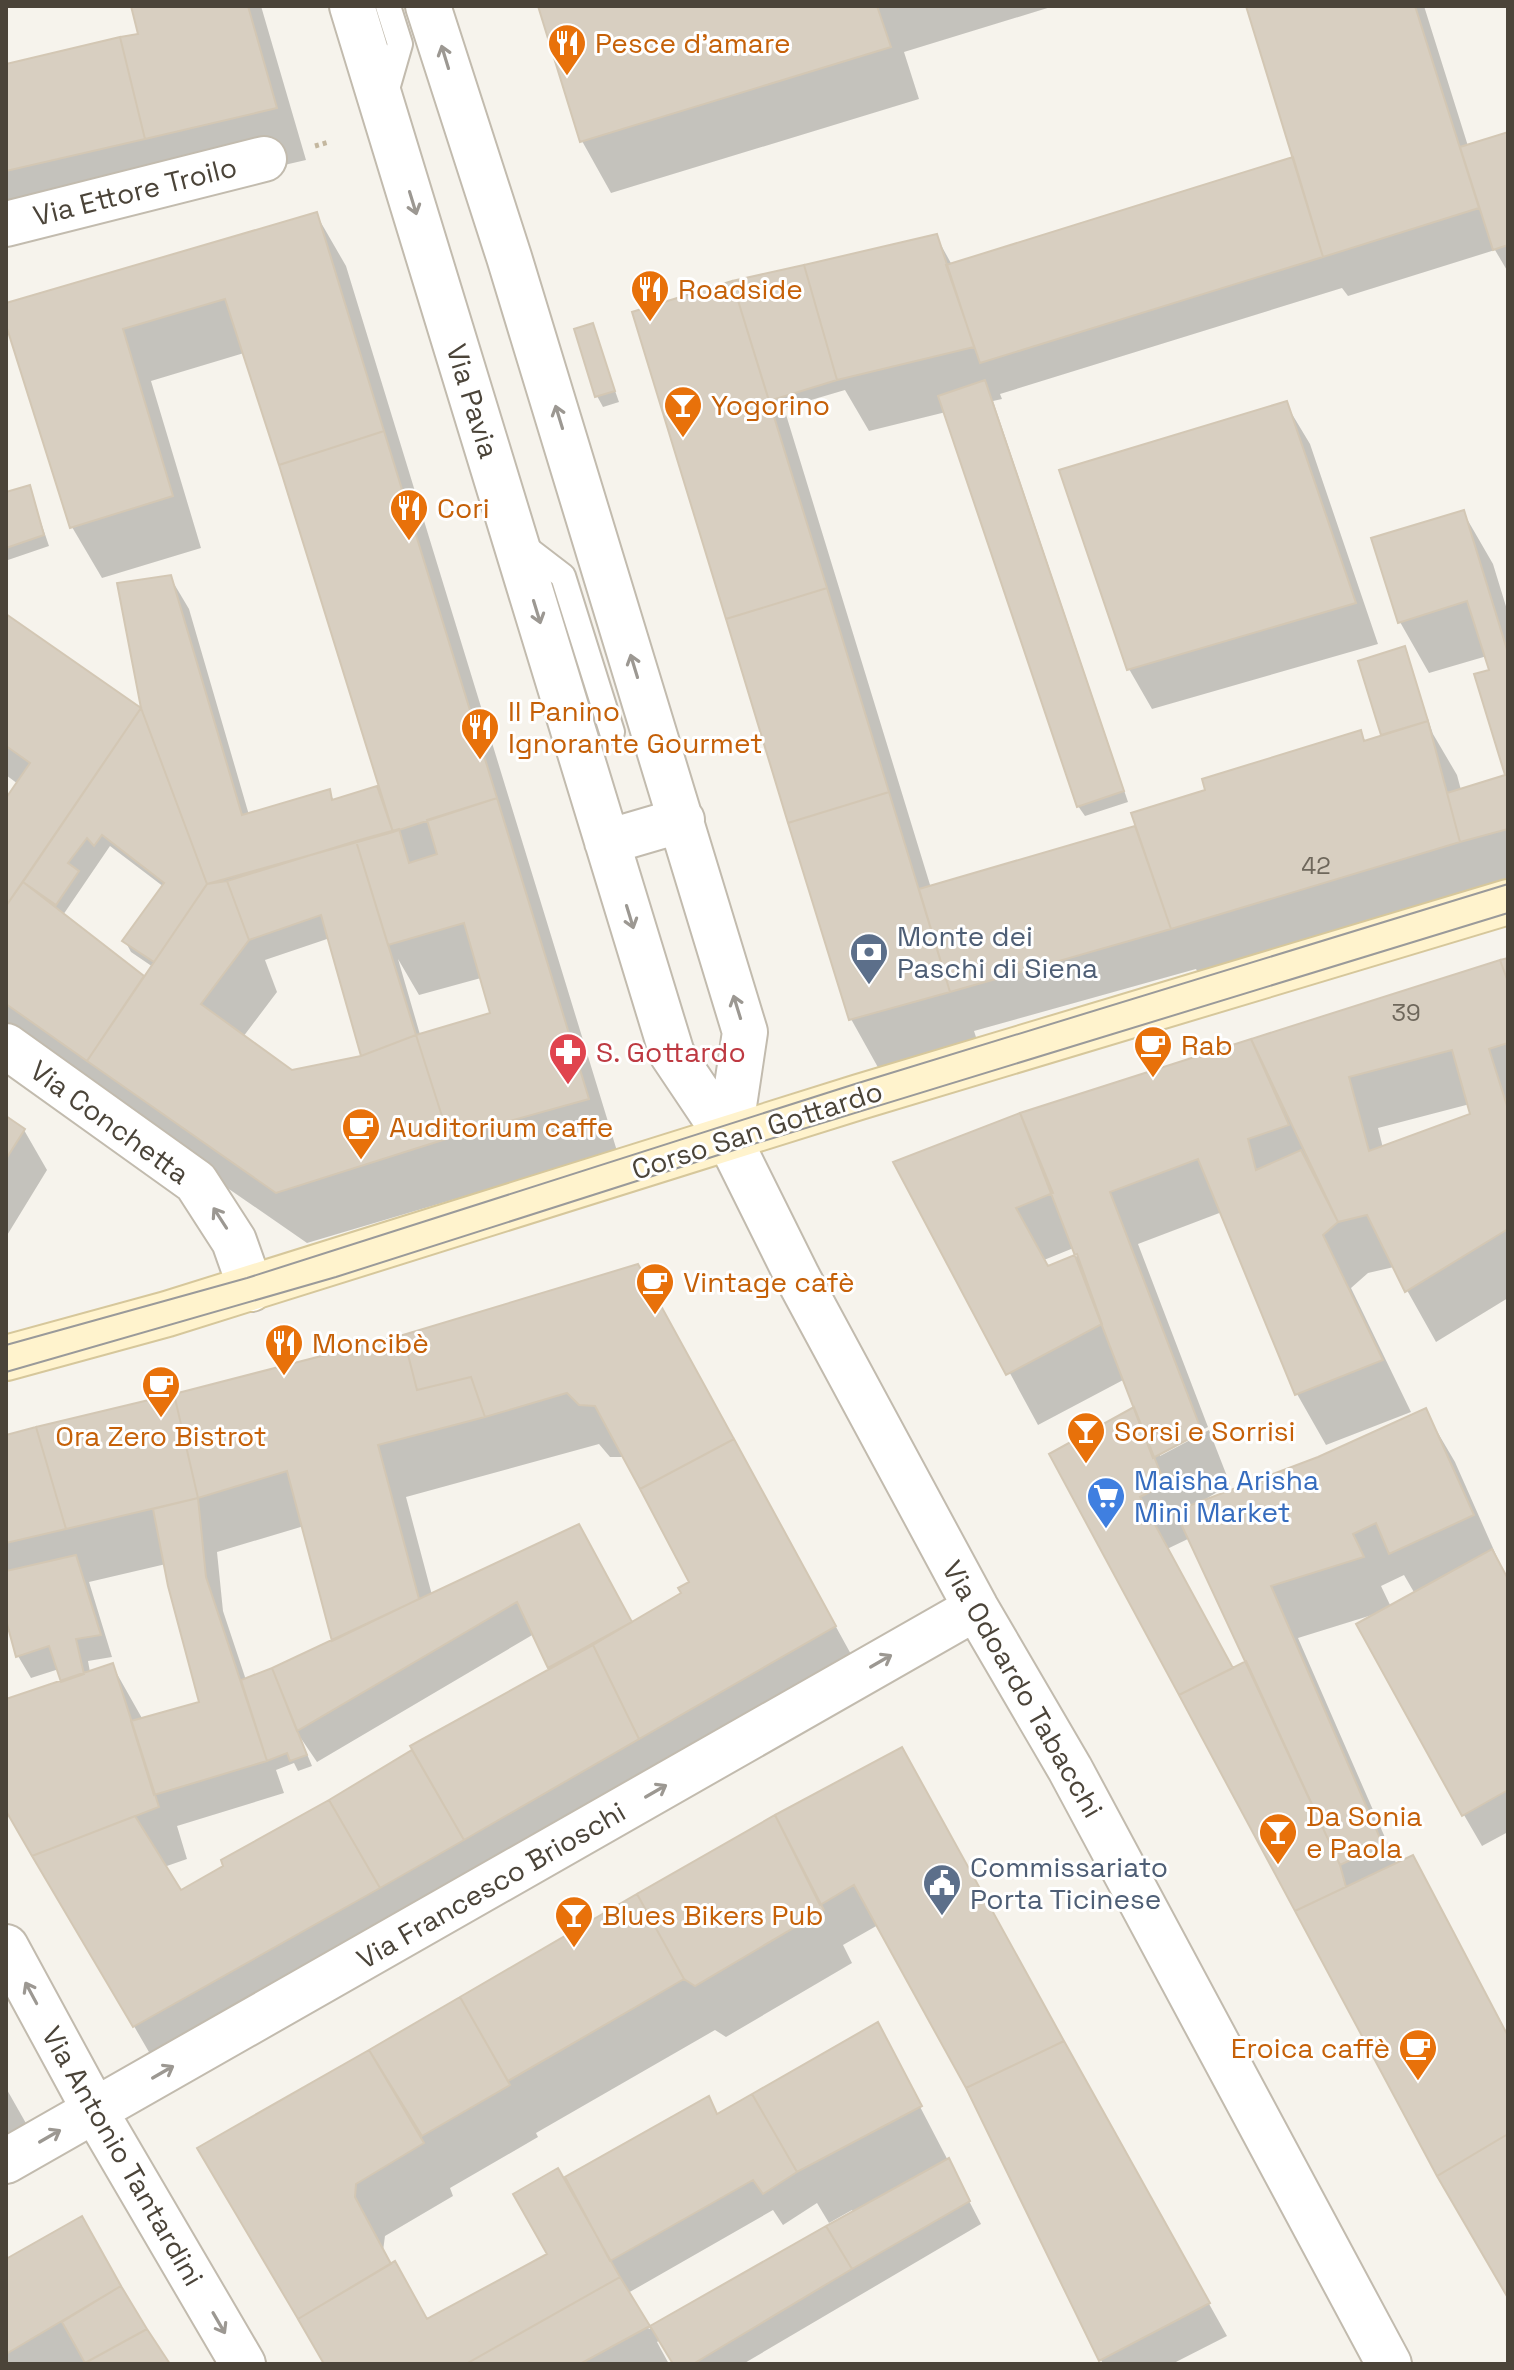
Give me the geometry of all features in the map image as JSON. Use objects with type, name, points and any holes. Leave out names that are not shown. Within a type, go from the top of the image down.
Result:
[{"type":"street","name":"Via Pavia","points":[[352,6],[672,1054],[729,1139]]},
{"type":"street","points":[[428,6],[745,1032],[729,1139]]},
{"type":"street","name":"Via Ettore Troilo","points":[[6,224],[264,159]]},
{"type":"street","points":[[607,842],[682,820]]},
{"type":"street","name":"Corso San Gottardo","points":[[6,1358],[251,1289],[729,1139],[1508,902]]},
{"type":"street","name":"Via Conchetta","points":[[6,1046],[196,1182],[234,1241],[251,1289]]},
{"type":"street","name":"Via Odoardo Tabacchi","points":[[729,1139],[764,1214],[976,1608],[1070,1769],[1389,2364]]},
{"type":"street","name":"Via Francesco Brioschi","points":[[6,2161],[976,1608]]},
{"type":"street","name":"Via Antonio Tantardini","points":[[6,1947],[95,2111],[243,2364]]},
{"type":"lane","points":[[383,105],[400,44],[388,6]]},
{"type":"lane","points":[[515,539],[563,576],[612,732]]},
{"type":"building","points":[[131,6],[248,6],[277,108],[145,139],[120,37],[138,34]]},
{"type":"building","points":[[538,6],[877,6],[891,47],[580,142]]},
{"type":"building","points":[[1246,6],[1415,6],[1479,208],[1323,257]]},
{"type":"building","points":[[120,37],[145,139],[6,171],[6,64]]},
{"type":"building","points":[[1508,132],[1508,245],[1493,250],[1460,147]]},
{"type":"building","points":[[1293,157],[1323,257],[980,363],[946,265]]},
{"type":"building","points":[[317,212],[384,431],[279,465],[225,299],[123,329],[173,496],[70,528],[6,325],[6,303]]},
{"type":"building","points":[[937,234],[974,347],[837,380],[804,265]]},
{"type":"building","points":[[804,265],[837,380],[769,401],[732,281]]},
{"type":"building","points":[[732,281],[827,588],[726,619],[632,312]]},
{"type":"building","points":[[593,323],[615,391],[595,397],[574,329]]},
{"type":"building","points":[[985,380],[1124,791],[1077,807],[938,396]]},
{"type":"building","points":[[1287,401],[1356,603],[1127,670],[1059,470]]},
{"type":"building","points":[[384,431],[497,798],[393,832],[279,465]]},
{"type":"building","points":[[30,485],[44,535],[6,548],[6,492]]},
{"type":"building","points":[[1464,510],[1508,653],[1508,829],[1460,842],[1447,793],[1505,775],[1474,674],[1489,670],[1467,601],[1398,623],[1371,538]]},
{"type":"building","points":[[171,575],[242,815],[330,789],[332,800],[377,786],[393,832],[207,884],[141,708],[117,583]]},
{"type":"building","points":[[827,588],[889,792],[788,823],[726,619]]},
{"type":"building","points":[[6,614],[141,708],[6,906],[6,798],[30,763],[6,746]]},
{"type":"building","points":[[1405,646],[1428,721],[1381,735],[1358,661]]},
{"type":"building","points":[[141,708],[207,884],[154,962],[122,941],[164,883],[102,835],[94,846],[87,838],[68,863],[79,871],[56,905],[23,882]]},
{"type":"building","points":[[1428,721],[1460,842],[1171,929],[1131,813],[1205,790],[1202,779],[1361,730],[1364,741]]},
{"type":"building","points":[[889,792],[950,992],[849,1020],[788,823]]},
{"type":"building","points":[[497,798],[589,1099],[449,1138],[416,1035],[490,1013],[464,923],[388,945],[356,841],[399,829],[409,863],[437,854],[427,820]]},
{"type":"building","points":[[1135,826],[1171,929],[950,992],[919,889]]},
{"type":"building","points":[[356,841],[416,1035],[361,1056],[321,915],[249,940],[227,881]]},
{"type":"building","points":[[227,881],[249,940],[201,1004],[292,1070],[361,1056],[416,1035],[449,1138],[276,1193],[87,1061],[207,884]]},
{"type":"building","points":[[23,882],[144,976],[87,1061],[6,1004],[6,906]]},
{"type":"building","points":[[1508,958],[1508,982],[1500,960]]},
{"type":"building","points":[[1500,960],[1508,982],[1508,1043],[1489,1049],[1508,1109],[1508,1229],[1405,1292],[1367,1215],[1338,1222],[1251,1039]],"holes":[[[1452,1050],[1470,1114],[1369,1151],[1349,1077]]]},
{"type":"building","points":[[1251,1039],[1289,1125],[1248,1139],[1256,1170],[1301,1150],[1338,1222],[1323,1235],[1383,1360],[1295,1395],[1198,1159],[1110,1192],[1202,1432],[1153,1458],[1020,1113]]},
{"type":"building","points":[[1020,1113],[1053,1193],[1016,1208],[1048,1266],[1077,1254],[1102,1324],[1006,1375],[893,1162]]},
{"type":"building","points":[[6,1116],[25,1129],[6,1159]]},
{"type":"building","points":[[638,1264],[734,1439],[640,1489],[595,1406],[579,1405],[567,1393],[485,1417],[471,1377],[417,1390],[403,1335]]},
{"type":"building","points":[[403,1335],[417,1390],[471,1377],[485,1417],[378,1445],[419,1599],[332,1641],[287,1471],[198,1498],[174,1394]]},
{"type":"building","points":[[174,1394],[198,1498],[66,1529],[36,1427]]},
{"type":"building","points":[[1134,1407],[1165,1484],[1140,1497],[1233,1668],[1179,1695],[1049,1454]]},
{"type":"building","points":[[1426,1408],[1474,1515],[1389,1554],[1376,1523],[1353,1534],[1364,1557],[1271,1586],[1383,1845],[1340,1865],[1175,1511],[1318,1457]]},
{"type":"building","points":[[36,1427],[66,1529],[6,1543],[6,1435]]},
{"type":"building","points":[[734,1439],[836,1626],[639,1739],[593,1645],[681,1593],[678,1588],[689,1582],[640,1489]]},
{"type":"building","points":[[198,1498],[206,1577],[267,1761],[154,1795],[131,1721],[199,1702],[168,1586],[153,1509]]},
{"type":"building","points":[[579,1524],[632,1622],[548,1668],[517,1602],[297,1731],[272,1668]]},
{"type":"building","points":[[1492,1549],[1508,1579],[1508,1790],[1462,1816],[1356,1624]]},
{"type":"building","points":[[76,1555],[101,1635],[76,1639],[84,1674],[61,1682],[49,1646],[16,1657],[6,1620],[6,1571]]},
{"type":"building","points":[[593,1645],[639,1739],[464,1840],[410,1746]]},
{"type":"building","points":[[1246,1661],[1340,1865],[1346,1887],[1295,1911],[1179,1695]]},
{"type":"building","points":[[113,1663],[159,1807],[32,1856],[6,1811],[6,1699]]},
{"type":"building","points":[[272,1668],[307,1755],[290,1761],[287,1753],[267,1761],[241,1680]]},
{"type":"building","points":[[902,1747],[1064,2041],[966,2088],[854,1885],[820,1905],[775,1815]]},
{"type":"building","points":[[412,1750],[464,1840],[380,1888],[329,1800]]},
{"type":"building","points":[[329,1800],[380,1888],[133,2027],[32,1856],[135,1816],[181,1890],[223,1866],[221,1860]]},
{"type":"building","points":[[775,1815],[824,1910],[695,1986],[684,1979],[637,1894]]},
{"type":"building","points":[[1413,1855],[1508,2036],[1508,2134],[1437,2176],[1295,1911]]},
{"type":"building","points":[[637,1894],[684,1979],[508,2081],[460,1997]]},
{"type":"building","points":[[460,1997],[510,2085],[422,2136],[369,2050]]},
{"type":"building","points":[[878,2022],[922,2106],[797,2172],[752,2094]]},
{"type":"building","points":[[1064,2041],[1210,2303],[1099,2361],[966,2088]]},
{"type":"building","points":[[369,2050],[424,2143],[356,2184],[355,2197],[391,2264],[298,2319],[197,2148]]},
{"type":"building","points":[[752,2094],[797,2172],[763,2194],[753,2180],[610,2261],[565,2177],[709,2096],[717,2114]]},
{"type":"building","points":[[1508,2134],[1508,2298],[1437,2176]]},
{"type":"building","points":[[949,2158],[970,2201],[852,2269],[826,2226]]},
{"type":"building","points":[[558,2168],[620,2277],[466,2364],[324,2364],[298,2319],[395,2261],[427,2319],[547,2254],[513,2194]]},
{"type":"building","points":[[82,2216],[121,2286],[6,2354],[6,2259]]},
{"type":"building","points":[[826,2226],[852,2269],[693,2364],[673,2364],[650,2326]]},
{"type":"building","points":[[620,2277],[650,2326],[580,2364],[466,2364]]},
{"type":"building","points":[[121,2286],[147,2329],[85,2363],[62,2322]]},
{"type":"building","points":[[147,2329],[170,2364],[84,2364],[85,2363]]},
{"type":"tram line","points":[[6,1345],[247,1278],[855,1084],[1508,884]]},
{"type":"tram line","points":[[6,1372],[336,1277],[734,1150],[1508,913]]},
{"type":"place","name":"Pesce d'amare","points":[[567,77]]},
{"type":"place","name":"Roadside","points":[[650,323]]},
{"type":"place","name":"Yogorino","points":[[683,439]]},
{"type":"place","name":"Cori","points":[[409,542]]},
{"type":"place","name":"Il Panino Ignorante Gourmet","points":[[480,761]]},
{"type":"place","name":"Monte dei Paschi di Siena","points":[[869,986]]},
{"type":"place","name":"Rab","points":[[1153,1079]]},
{"type":"place","name":"S. Gottardo","points":[[568,1086]]},
{"type":"place","name":"Auditorium caffe","points":[[361,1161]]},
{"type":"place","name":"Vintage cafè","points":[[655,1316]]},
{"type":"place","name":"Moncibè","points":[[284,1377]]},
{"type":"place","name":"Ora Zero Bistrot","points":[[161,1419]]},
{"type":"place","name":"Sorsi e Sorrisi","points":[[1086,1465]]},
{"type":"place","name":"Maisha Arisha Mini Market","points":[[1106,1530]]},
{"type":"place","name":"Da Sonia e Paola","points":[[1278,1866]]},
{"type":"place","name":"Commissariato Porta Ticinese","points":[[942,1917]]},
{"type":"place","name":"Blues Bikers Pub","points":[[574,1949]]},
{"type":"place","name":"Eroica caffè","points":[[1418,2082]]}]
